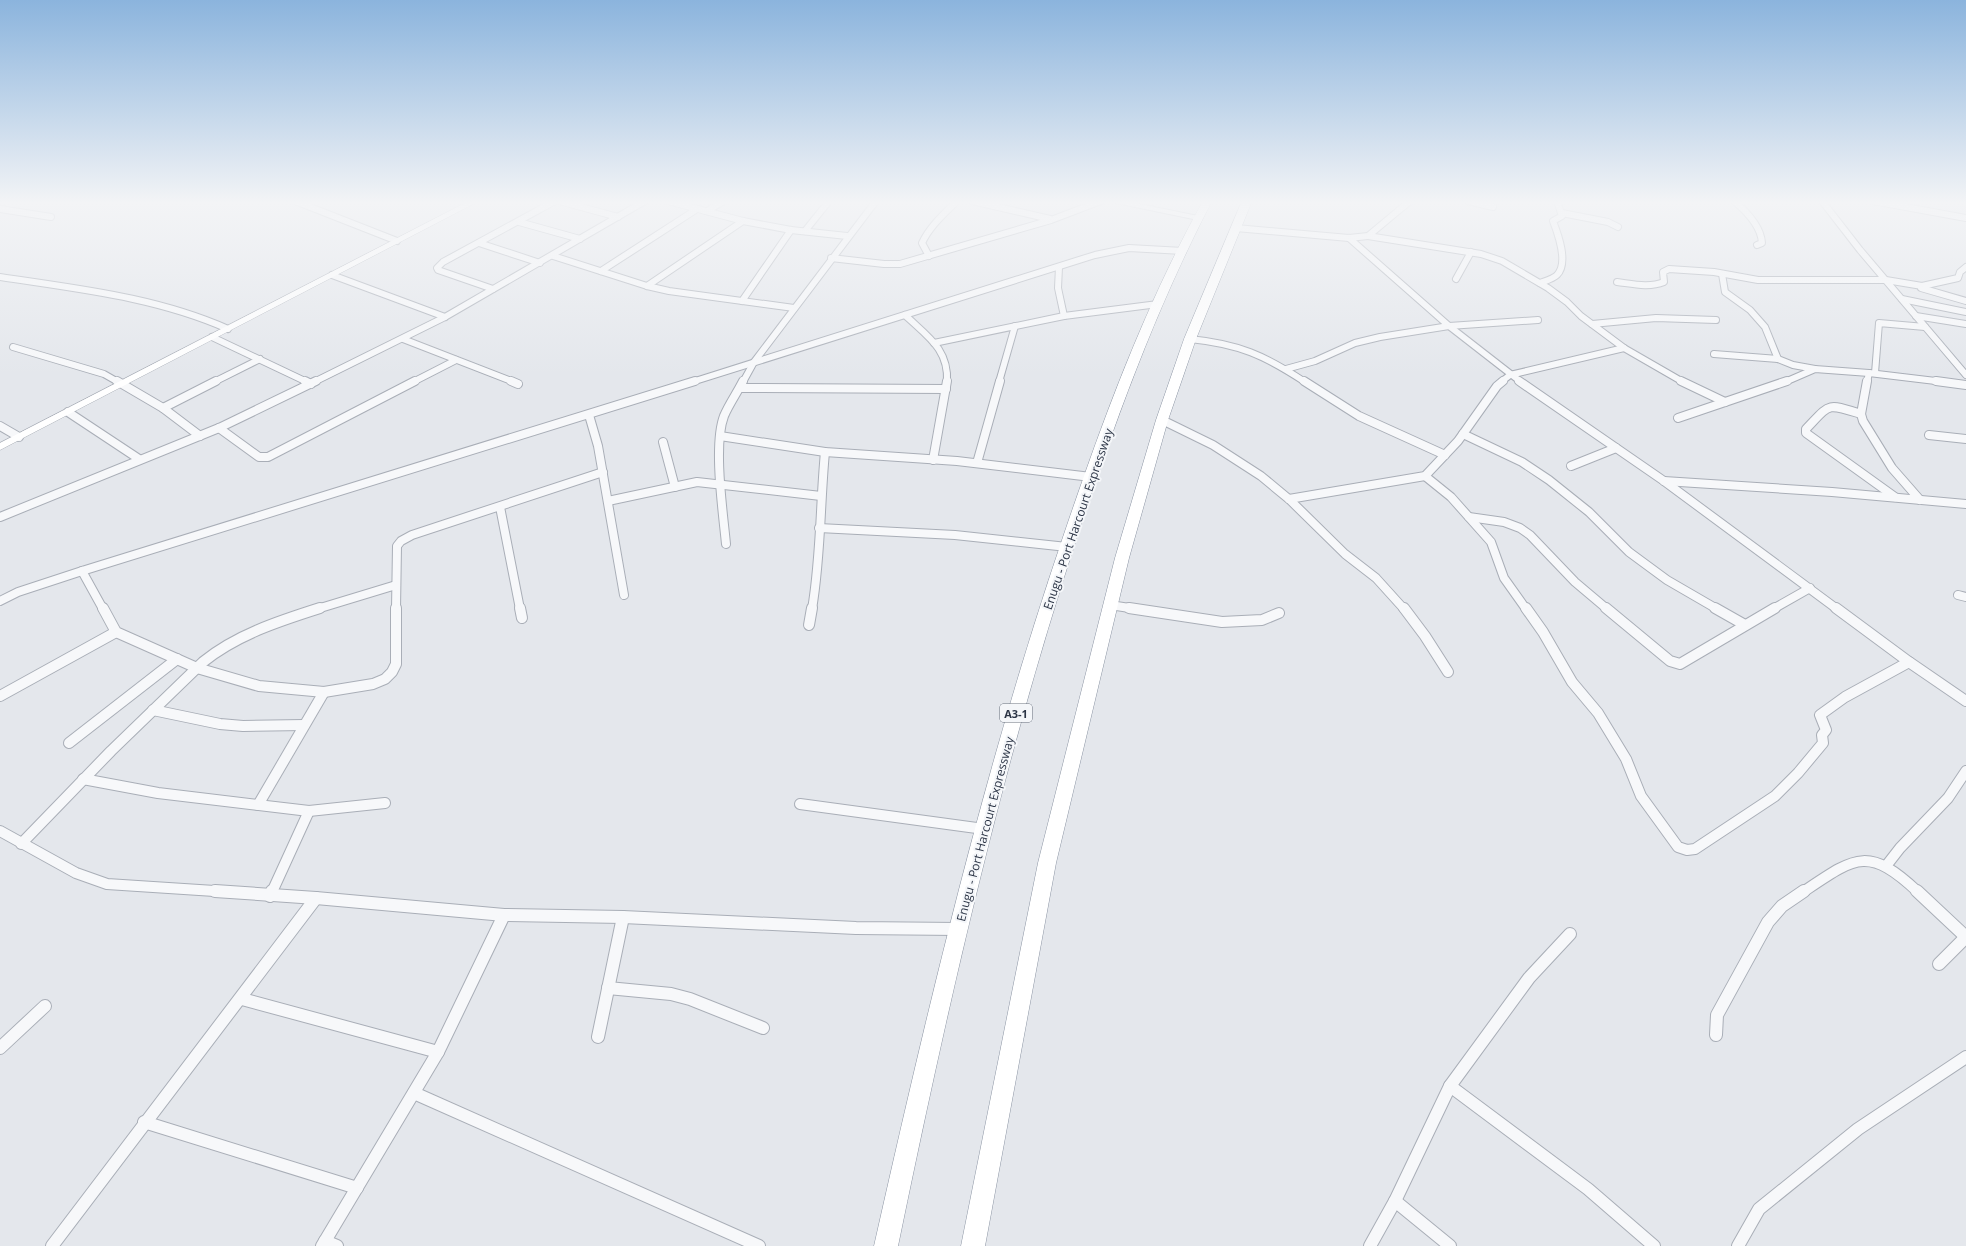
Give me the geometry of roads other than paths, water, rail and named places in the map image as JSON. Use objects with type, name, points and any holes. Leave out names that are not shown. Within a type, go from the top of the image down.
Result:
[{"type":"highway","name":"Enugu - Port Harcourt Expressway","points":[[886,1246],[918,1095],[971,873],[1024,684],[1067,547],[1130,369],[1179,259]]},
{"type":"highway","points":[[972,1246],[1047,863],[1110,605],[1128,535],[1162,420],[1190,339],[1223,259]]},
{"type":"main road","points":[[0,447],[362,259]]},
{"type":"street","points":[[448,259],[437,268],[438,270],[493,290]]},
{"type":"street","points":[[528,259],[540,263]]},
{"type":"street","points":[[2,513],[219,428],[403,339],[547,259]]},
{"type":"street","points":[[563,259],[646,286],[689,295],[794,308]]},
{"type":"street","points":[[601,271],[619,259]]},
{"type":"street","points":[[646,286],[686,259]]},
{"type":"street","points":[[742,301],[771,259]]},
{"type":"street","points":[[726,544],[720,485],[720,436],[724,417],[754,362],[830,259]]},
{"type":"street","points":[[841,259],[892,265],[916,259]]},
{"type":"street","points":[[0,601],[18,592],[82,571],[589,415],[1085,259]]},
{"type":"street","points":[[1373,259],[1449,326],[1510,375],[1664,481],[1909,662],[1966,701]]},
{"type":"street","points":[[1456,279],[1467,259]]},
{"type":"street","points":[[1496,259],[1502,261],[1540,283],[1567,302],[1592,324],[1624,348],[1682,382],[1725,402]]},
{"type":"street","points":[[1540,283],[1556,276],[1561,270],[1561,259]]},
{"type":"street","points":[[1868,259],[1966,375]]},
{"type":"street","points":[[1059,267],[1058,288],[1064,316]]},
{"type":"street","points":[[1617,282],[1661,284],[1664,282],[1663,272],[1669,269],[1722,274],[1758,280],[1886,280],[1922,286],[1958,278],[1960,272],[1966,267]]},
{"type":"street","points":[[1722,274],[1725,292],[1750,310],[1765,327],[1778,359]]},
{"type":"street","points":[[332,275],[445,317]]},
{"type":"street","points":[[0,276],[92,290],[157,303],[199,316],[228,329]]},
{"type":"street","points":[[1907,284],[1966,301]]},
{"type":"street","points":[[1902,299],[1966,312]]},
{"type":"street","points":[[934,343],[1064,316],[1158,304]]},
{"type":"street","points":[[905,315],[934,343],[946,362],[946,389],[933,460]]},
{"type":"street","points":[[1916,316],[1966,324]]},
{"type":"street","points":[[1592,324],[1656,318],[1716,320]]},
{"type":"street","points":[[1286,369],[1315,361],[1355,344],[1380,337],[1449,326],[1538,320]]},
{"type":"street","points":[[1920,500],[1892,468],[1880,447],[1866,428],[1861,414],[1872,373],[1879,323],[1925,327]]},
{"type":"street","points":[[978,463],[1015,326]]},
{"type":"street","points":[[212,337],[311,384]]},
{"type":"street","points":[[403,339],[518,384]]},
{"type":"street","points":[[1190,339],[1240,348],[1286,369],[1361,417],[1445,455]]},
{"type":"street","points":[[13,346],[93,369],[163,408],[200,436]]},
{"type":"street","points":[[1290,499],[1425,476],[1463,434],[1497,386],[1510,375],[1624,348]]},
{"type":"street","points":[[1714,354],[1778,359],[1793,365],[1815,369],[1872,373],[1966,385]]},
{"type":"street","points":[[163,408],[260,359]]},
{"type":"street","points":[[219,428],[259,457],[268,457],[456,360]]},
{"type":"street","points":[[1793,365],[1801,375]]},
{"type":"street","points":[[1678,418],[1815,369]]},
{"type":"street","points":[[740,388],[946,389]]},
{"type":"street","points":[[1861,414],[1835,406],[1827,407],[1806,429],[1806,433],[1896,497]]},
{"type":"street","points":[[68,412],[139,459]]},
{"type":"street","points":[[589,415],[598,446],[624,595]]},
{"type":"street","points":[[1162,420],[1187,430],[1237,459],[1290,499],[1346,555],[1379,581],[1404,608],[1425,633],[1448,672]]},
{"type":"street","points":[[0,426],[19,437]]},
{"type":"street","points":[[1463,434],[1522,462],[1549,480],[1589,512],[1629,552],[1667,580],[1745,625]]},
{"type":"street","points":[[1929,435],[1966,439]]},
{"type":"street","points":[[720,436],[825,452],[978,463],[1091,477]]},
{"type":"street","points":[[663,442],[675,487]]},
{"type":"street","points":[[1571,466],[1616,448]]},
{"type":"street","points":[[809,625],[818,574],[819,528],[825,452]]},
{"type":"street","points":[[82,571],[116,632],[197,668],[259,686],[324,692],[373,684],[386,679],[396,664],[397,546],[401,541],[412,535],[602,472]]},
{"type":"street","points":[[1425,476],[1451,497],[1491,542],[1504,578],[1543,632],[1572,682],[1598,713],[1626,759],[1642,796],[1671,839],[1678,847],[1682,849],[1695,849],[1775,796],[1798,773],[1823,743],[1822,735],[1826,730],[1820,715],[1844,697],[1909,662]]},
{"type":"street","points":[[1664,481],[1832,492],[1966,504]]},
{"type":"street","points":[[608,501],[697,482],[821,496]]},
{"type":"street","points":[[500,507],[522,618]]},
{"type":"street","points":[[1469,517],[1504,522],[1520,528],[1530,534],[1575,582],[1670,662],[1680,664],[1686,662],[1745,625],[1810,588]]},
{"type":"street","points":[[819,528],[955,535],[1067,547]]},
{"type":"street","points":[[21,844],[83,779],[153,710],[213,654],[228,645],[283,620],[396,585]]},
{"type":"street","points":[[1110,605],[1222,622],[1262,620],[1279,613]]},
{"type":"street","points":[[0,696],[116,632]]},
{"type":"street","points":[[69,743],[177,660]]},
{"type":"street","points":[[258,805],[324,692]]},
{"type":"street","points":[[153,710],[220,724],[243,726],[304,725]]},
{"type":"street","points":[[1886,866],[1900,848],[1948,798],[1966,771]]},
{"type":"street","points":[[83,779],[158,793],[309,811],[385,802]]},
{"type":"street","points":[[800,804],[984,829]]},
{"type":"street","points":[[270,896],[309,811]]},
{"type":"street","points":[[0,831],[21,844],[76,873],[107,884],[316,898],[504,915],[623,917],[856,928],[958,929]]},
{"type":"street","points":[[1716,1035],[1717,1014],[1768,922],[1782,906],[1830,874],[1858,861],[1872,861],[1886,866],[1903,878],[1966,937],[1939,964]]},
{"type":"street","points":[[52,1246],[144,1122],[242,999],[316,898]]},
{"type":"street","points":[[328,1244],[357,1188],[438,1052],[504,915]]},
{"type":"street","points":[[598,1037],[623,917]]},
{"type":"street","points":[[1370,1246],[1395,1201],[1450,1086],[1529,978],[1570,934]]},
{"type":"street","points":[[608,988],[671,994],[763,1028]]},
{"type":"street","points":[[242,999],[438,1052]]},
{"type":"street","points":[[0,1048],[45,1006]]},
{"type":"street","points":[[1738,1246],[1760,1209],[1858,1129],[1966,1057]]},
{"type":"street","points":[[1450,1086],[1588,1189],[1654,1246]]},
{"type":"street","points":[[414,1093],[758,1246]]},
{"type":"street","points":[[144,1122],[357,1188]]},
{"type":"street","points":[[1395,1201],[1450,1246]]}]
